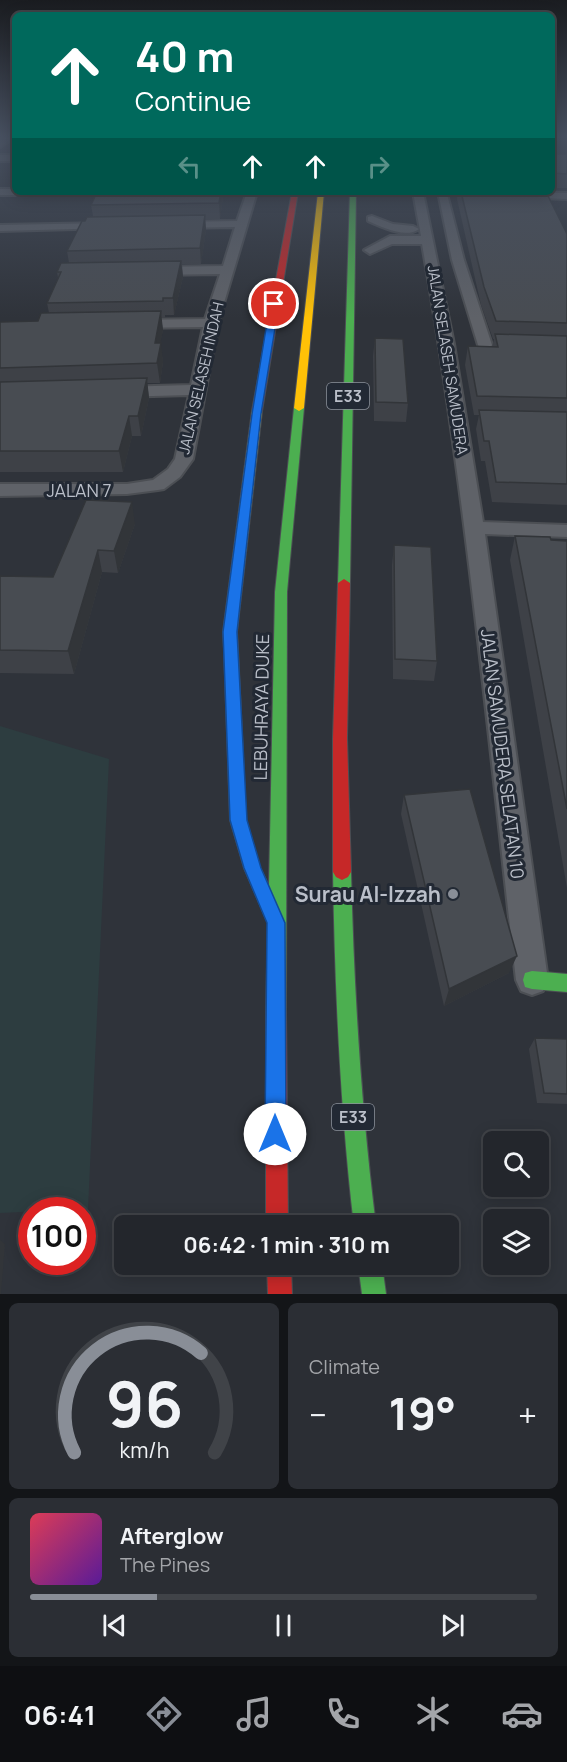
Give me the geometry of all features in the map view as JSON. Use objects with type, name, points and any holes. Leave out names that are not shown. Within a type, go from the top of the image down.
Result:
[{"type":"main road","points":[[276,923],[252,868],[238,820],[230,632],[256,414],[294,197]]},
{"type":"main road","name":"LEBUHRAYA DUKE","points":[[277,1215],[276,923],[281,592],[320,197]]},
{"type":"main road","name":"E33","points":[[353,197],[340,738],[345,1008],[354,1136],[364,1215]]},
{"type":"main road","points":[[370,255],[371,201]]},
{"type":"main road","points":[[347,469],[363,376]]},
{"type":"main road","points":[[532,980],[567,982]]},
{"type":"main road","points":[[279,1275],[280,1294]]},
{"type":"main road","points":[[371,1275],[374,1294]]},
{"type":"street","name":"JALAN SELASEH INDAH","points":[[158,485],[174,474],[184,459],[210,323],[250,197]]},
{"type":"street","name":"JALAN SELASEH SAMUDERA","points":[[419,197],[447,344],[474,528]]},
{"type":"street","points":[[447,344],[490,345],[458,260],[449,197]]},
{"type":"street","points":[[372,219],[391,227],[425,235]]},
{"type":"street","points":[[158,225],[240,224]]},
{"type":"street","points":[[0,228],[123,226]]},
{"type":"street","points":[[370,255],[390,240],[425,235]]},
{"type":"street","points":[[138,272],[228,270]]},
{"type":"street","points":[[118,325],[210,323]]},
{"type":"street","points":[[104,392],[197,390]]},
{"type":"street","points":[[459,422],[481,422]]},
{"type":"street","name":"JALAN 7","points":[[0,490],[127,489],[158,485]]},
{"type":"street","points":[[474,528],[567,531]]},
{"type":"street","name":"JALAN SAMUDERA SELATAN 10","points":[[474,528],[532,980]]},
{"type":"shaded area","points":[[0,726],[109,759],[89,1197],[18,1197],[18,1212],[0,1213]]},
{"type":"building","points":[[95,197],[220,197],[219,203],[91,205]]},
{"type":"building","points":[[462,197],[549,197],[567,234],[567,323],[496,321],[484,287]]},
{"type":"building","points":[[205,215],[200,248],[67,251],[82,221],[85,221],[87,217]]},
{"type":"building","points":[[181,261],[173,298],[163,298],[163,301],[47,303],[61,272],[57,272],[61,263]]},
{"type":"building","points":[[161,311],[155,343],[161,343],[157,363],[0,368],[0,322],[38,321],[41,313]]},
{"type":"building","points":[[495,334],[567,336],[567,398],[477,396],[468,346],[498,347]]},
{"type":"building","points":[[375,338],[403,339],[408,403],[376,402]]},
{"type":"building","points":[[147,378],[138,416],[129,416],[119,451],[0,451],[0,382]]},
{"type":"building","points":[[479,410],[567,412],[567,484],[496,482],[489,441],[484,441]]},
{"type":"building","points":[[86,500],[132,502],[114,551],[98,550],[68,651],[0,650],[0,576],[53,577]]},
{"type":"building","points":[[515,536],[550,537],[551,540],[567,541],[567,809]]},
{"type":"building","points":[[394,545],[431,547],[437,661],[395,659]]},
{"type":"building","name":"Surau Al-Izzah","points":[[470,789],[517,956],[449,989],[404,795]]},
{"type":"building","points":[[535,1038],[567,1039],[567,1094],[544,1093]]},
{"type":"traffic: fast","points":[[344,583],[353,197]]},
{"type":"traffic: fast","points":[[276,1013],[281,592],[299,408]]},
{"type":"traffic: fast","points":[[231,649],[238,820],[252,868],[272,913]]},
{"type":"traffic: fast","points":[[342,872],[345,1008],[354,1136],[364,1215]]},
{"type":"traffic: fast","points":[[532,980],[567,983]]},
{"type":"traffic: fast","points":[[371,1275],[374,1294]]},
{"type":"traffic: slow","points":[[299,408],[320,197]]},
{"type":"traffic: slow","points":[[231,649],[230,632],[257,411]]},
{"type":"traffic: jam","points":[[257,411],[294,197]]},
{"type":"traffic: jam","points":[[342,872],[340,738],[344,583]]},
{"type":"traffic: jam","points":[[276,1013],[277,1215]]},
{"type":"traffic: jam","points":[[279,1275],[280,1294]]},
{"type":"place","name":"Surau Al-Izzah","points":[[453,894]]},
{"type":"route","points":[[274,304],[256,414],[230,632],[238,820],[252,868],[276,923],[275,1134]]}]
